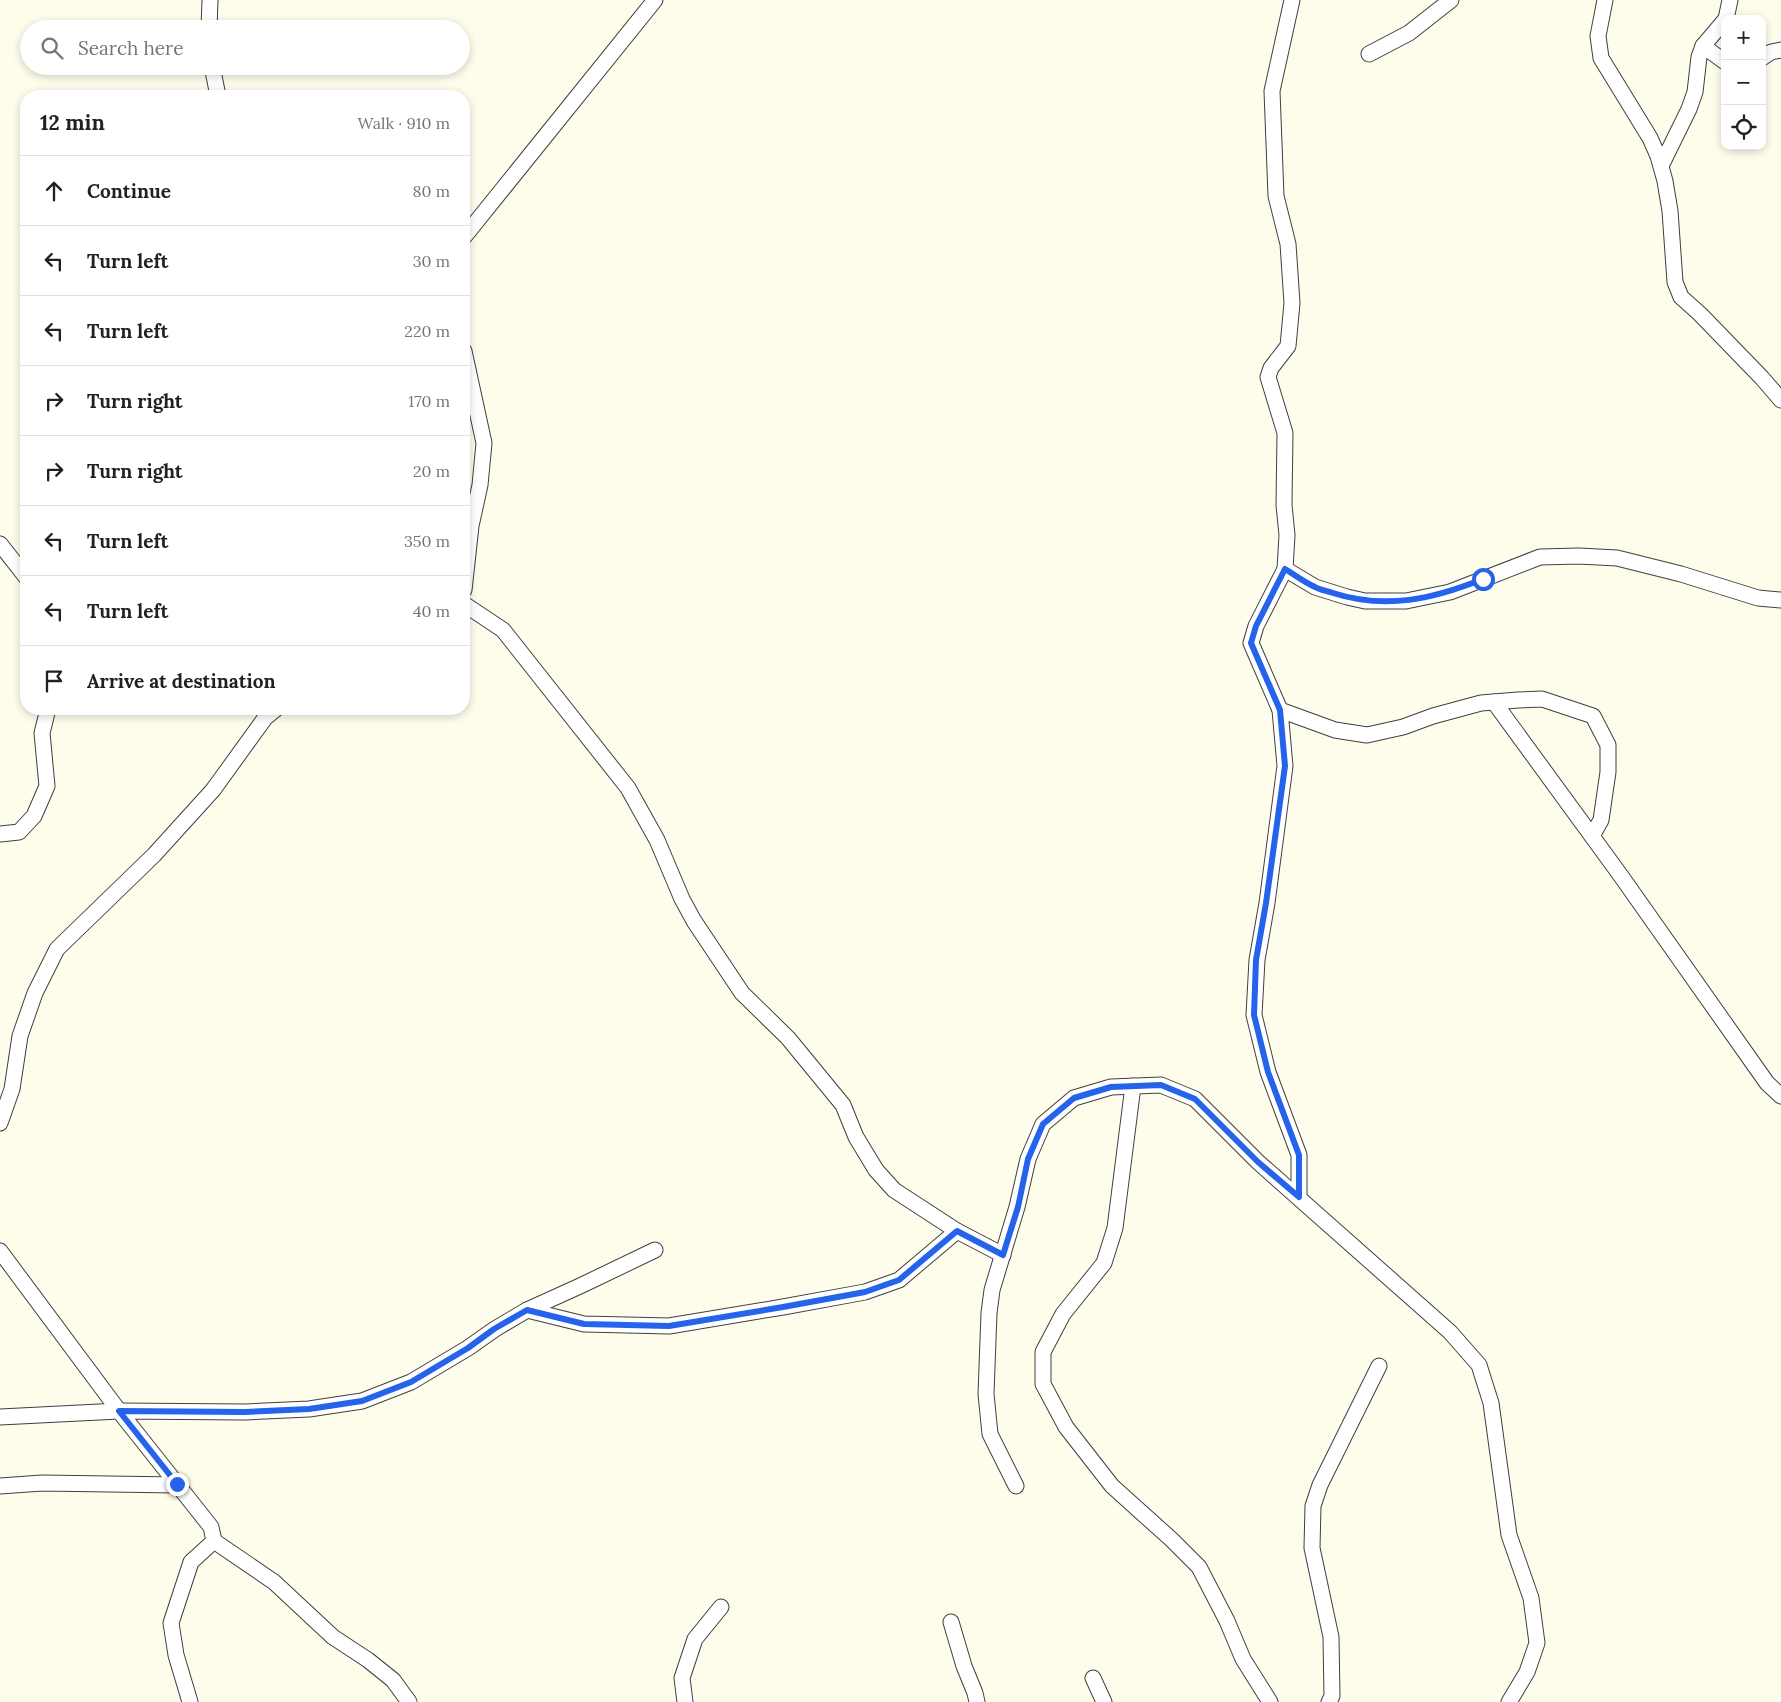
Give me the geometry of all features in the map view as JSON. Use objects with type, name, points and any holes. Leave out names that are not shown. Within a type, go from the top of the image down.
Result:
[{"type":"street","points":[[209,20],[210,0]]},
{"type":"street","points":[[470,230],[655,0]]},
{"type":"street","points":[[1292,0],[1272,91],[1276,196],[1288,244],[1292,303],[1288,346],[1272,368],[1268,378],[1285,434],[1284,505],[1287,535],[1285,569],[1256,626],[1251,643],[1280,710],[1285,766],[1256,960],[1254,1015],[1268,1072],[1299,1155],[1299,1197]]},
{"type":"street","points":[[1369,54],[1409,33],[1451,0]]},
{"type":"street","points":[[1605,0],[1598,36],[1601,58],[1650,138],[1661,166],[1670,211],[1674,282],[1681,297],[1700,314],[1781,400]]},
{"type":"street","points":[[1726,15],[1730,0]]},
{"type":"street","points":[[1661,166],[1689,109],[1695,92],[1699,57],[1703,46],[1721,25]]},
{"type":"street","points":[[1703,46],[1722,60]]},
{"type":"street","points":[[1766,55],[1781,50]]},
{"type":"street","points":[[214,75],[217,90]]},
{"type":"street","points":[[470,379],[484,443],[480,485],[470,535]]},
{"type":"street","points":[[0,544],[20,569]]},
{"type":"street","points":[[1285,569],[1315,587],[1347,598],[1365,601],[1406,601],[1450,592],[1540,557],[1579,556],[1617,558],[1681,574],[1758,598],[1781,600]]},
{"type":"street","points":[[470,608],[503,630],[628,788],[657,840],[682,899],[694,921],[742,993],[788,1038],[843,1105],[856,1137],[876,1170],[894,1190],[957,1231],[1003,1255]]},
{"type":"street","points":[[1280,710],[1335,730],[1367,734],[1403,727],[1433,716],[1481,703],[1542,699],[1593,716],[1608,745],[1608,763],[1601,820],[1592,836]]},
{"type":"street","points":[[1494,702],[1592,836],[1767,1083],[1781,1096]]},
{"type":"street","points":[[0,834],[19,832],[34,816],[47,786],[42,733],[46,715]]},
{"type":"street","points":[[0,1123],[12,1089],[20,1036],[35,993],[57,949],[154,855],[213,790],[269,715]]},
{"type":"street","points":[[1016,1486],[990,1434],[986,1394],[989,1313],[992,1290],[1018,1207],[1028,1159],[1043,1124],[1074,1098],[1111,1087],[1161,1085],[1195,1099],[1258,1162],[1450,1332],[1479,1365],[1491,1403],[1509,1535],[1531,1598],[1537,1643],[1527,1672],[1509,1702]]},
{"type":"street","points":[[1133,1086],[1115,1228],[1104,1263],[1063,1314],[1043,1352],[1043,1384],[1066,1427],[1112,1486],[1199,1567],[1226,1620],[1242,1659],[1270,1702]]},
{"type":"street","points":[[527,1310],[584,1324],[669,1326],[865,1292],[899,1280],[957,1231]]},
{"type":"street","points":[[0,1417],[119,1411],[245,1412],[309,1409],[362,1401],[411,1382],[527,1310],[655,1250]]},
{"type":"street","points":[[0,1251],[119,1411],[211,1527],[214,1541],[274,1582],[333,1637],[368,1660],[393,1680],[408,1702]]},
{"type":"street","points":[[1329,1702],[1332,1696],[1331,1637],[1312,1548],[1313,1506],[1320,1485],[1379,1366]]},
{"type":"street","points":[[0,1486],[42,1482],[177,1484]]},
{"type":"street","points":[[190,1702],[176,1655],[171,1623],[191,1562],[214,1541]]},
{"type":"street","points":[[685,1702],[682,1678],[695,1639],[721,1607]]},
{"type":"street","points":[[951,1622],[977,1702]]},
{"type":"street","points":[[1093,1678],[1104,1702]]},
{"type":"route","points":[[177,1484],[119,1411],[245,1412],[309,1409],[362,1401],[411,1382],[527,1310],[584,1324],[669,1326],[719,1319],[865,1292],[899,1280],[957,1231],[1003,1255],[1018,1207],[1028,1159],[1043,1124],[1074,1098],[1111,1087],[1161,1085],[1195,1099],[1258,1162],[1299,1197],[1299,1155],[1268,1072],[1254,1015],[1256,960],[1279,818],[1285,766],[1280,710],[1251,643],[1256,626],[1285,569],[1315,587],[1347,598],[1365,601],[1420,599],[1450,592],[1483,579]]}]
